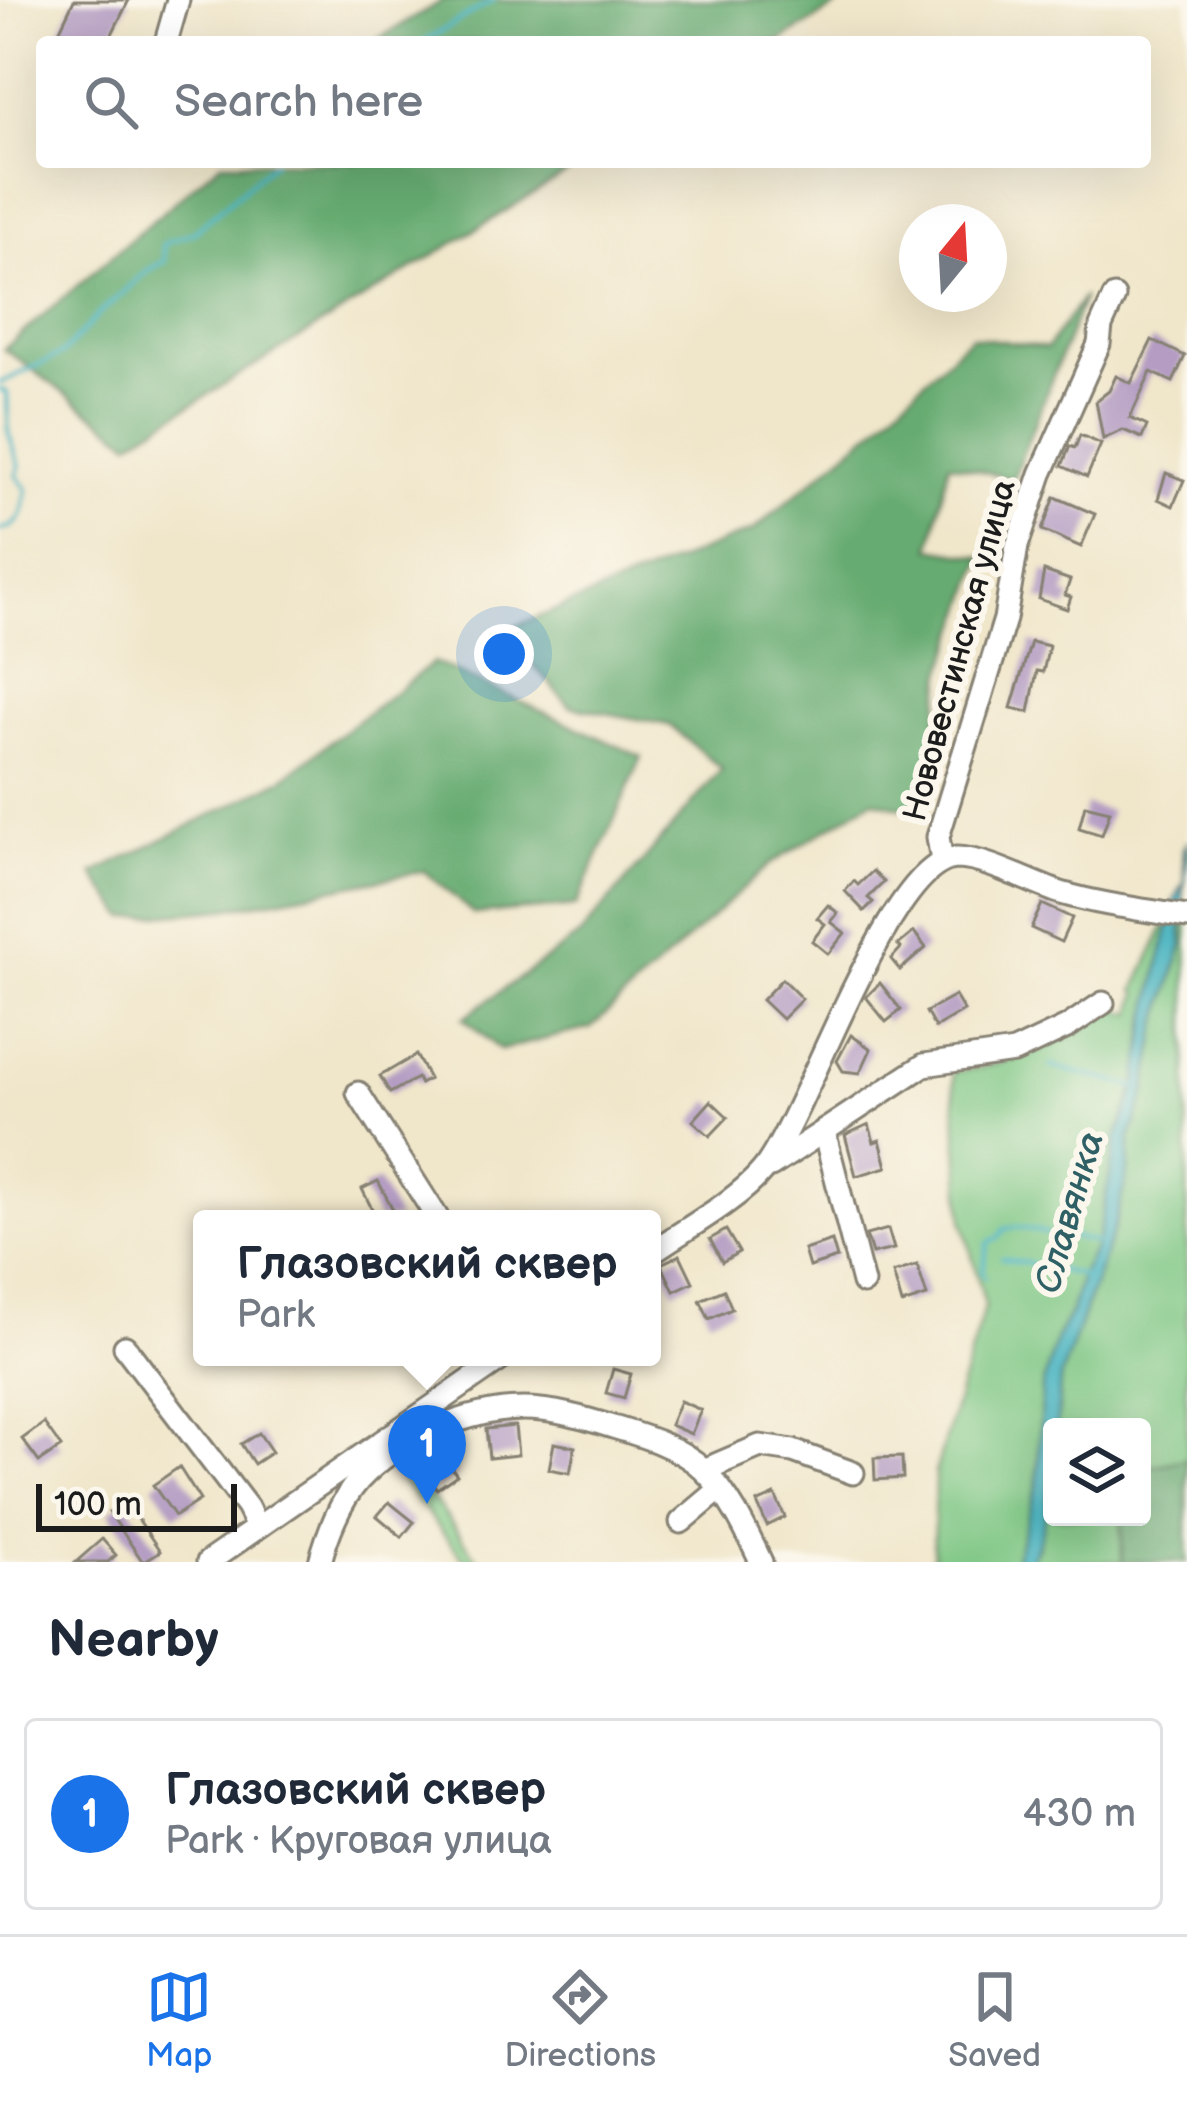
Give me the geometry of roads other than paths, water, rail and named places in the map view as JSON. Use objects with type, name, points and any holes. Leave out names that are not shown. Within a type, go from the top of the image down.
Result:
[{"type":"street","points":[[168,36],[178,0]]},
{"type":"street","name":"Нововестинская улица","points":[[661,1245],[761,1173],[780,1144],[860,976],[919,883],[942,861],[938,837],[1005,619],[1017,546],[1040,474],[1100,344],[1101,326],[1114,297]]},
{"type":"street","points":[[942,861],[965,859],[1065,894],[1187,917]]},
{"type":"street","points":[[761,1173],[924,1065],[1014,1052],[1067,1027],[1102,1003]]},
{"type":"street","points":[[358,1093],[432,1210]]},
{"type":"street","points":[[824,1131],[863,1283]]},
{"type":"street","points":[[125,1347],[247,1507],[257,1527]]},
{"type":"street","points":[[208,1562],[257,1527],[354,1472],[424,1423],[458,1388],[491,1366]]},
{"type":"street","points":[[446,1368],[458,1388]]},
{"type":"street","points":[[424,1423],[496,1411],[556,1412],[661,1444],[704,1470],[736,1514],[761,1562]]},
{"type":"street","points":[[704,1470],[760,1446],[793,1451],[853,1473]]},
{"type":"street","points":[[320,1562],[354,1472]]},
{"type":"street","points":[[681,1522],[719,1490]]},
{"type":"water","points":[[1184,882],[1183,944],[1158,1026],[1145,1097],[1130,1138],[1129,1167],[1114,1228],[1060,1379],[1058,1418],[1043,1418],[1041,1534],[1028,1562],[1014,1562],[1037,1486],[1042,1388],[1057,1337],[1097,1243],[1117,1138],[1136,1087],[1175,899]]},
{"type":"waterway","points":[[433,36],[494,0]]},
{"type":"waterway","points":[[0,383],[62,354],[99,314],[148,270],[165,261],[163,244],[194,232],[267,168]]},
{"type":"waterway","points":[[0,390],[7,392],[9,434],[20,467],[17,476],[27,489],[18,521],[0,530]]},
{"type":"waterway","points":[[1050,1066],[1136,1087]]},
{"type":"waterway","name":"Славянка","points":[[985,1277],[988,1243],[1004,1229],[1046,1233]]},
{"type":"waterway","name":"Славянка","points":[[1059,1234],[1097,1243]]},
{"type":"waterway","name":"Славянка","points":[[1002,1258],[1081,1275]]},
{"type":"place","name":"Глазовский сквер","points":[[427,1504]]}]
